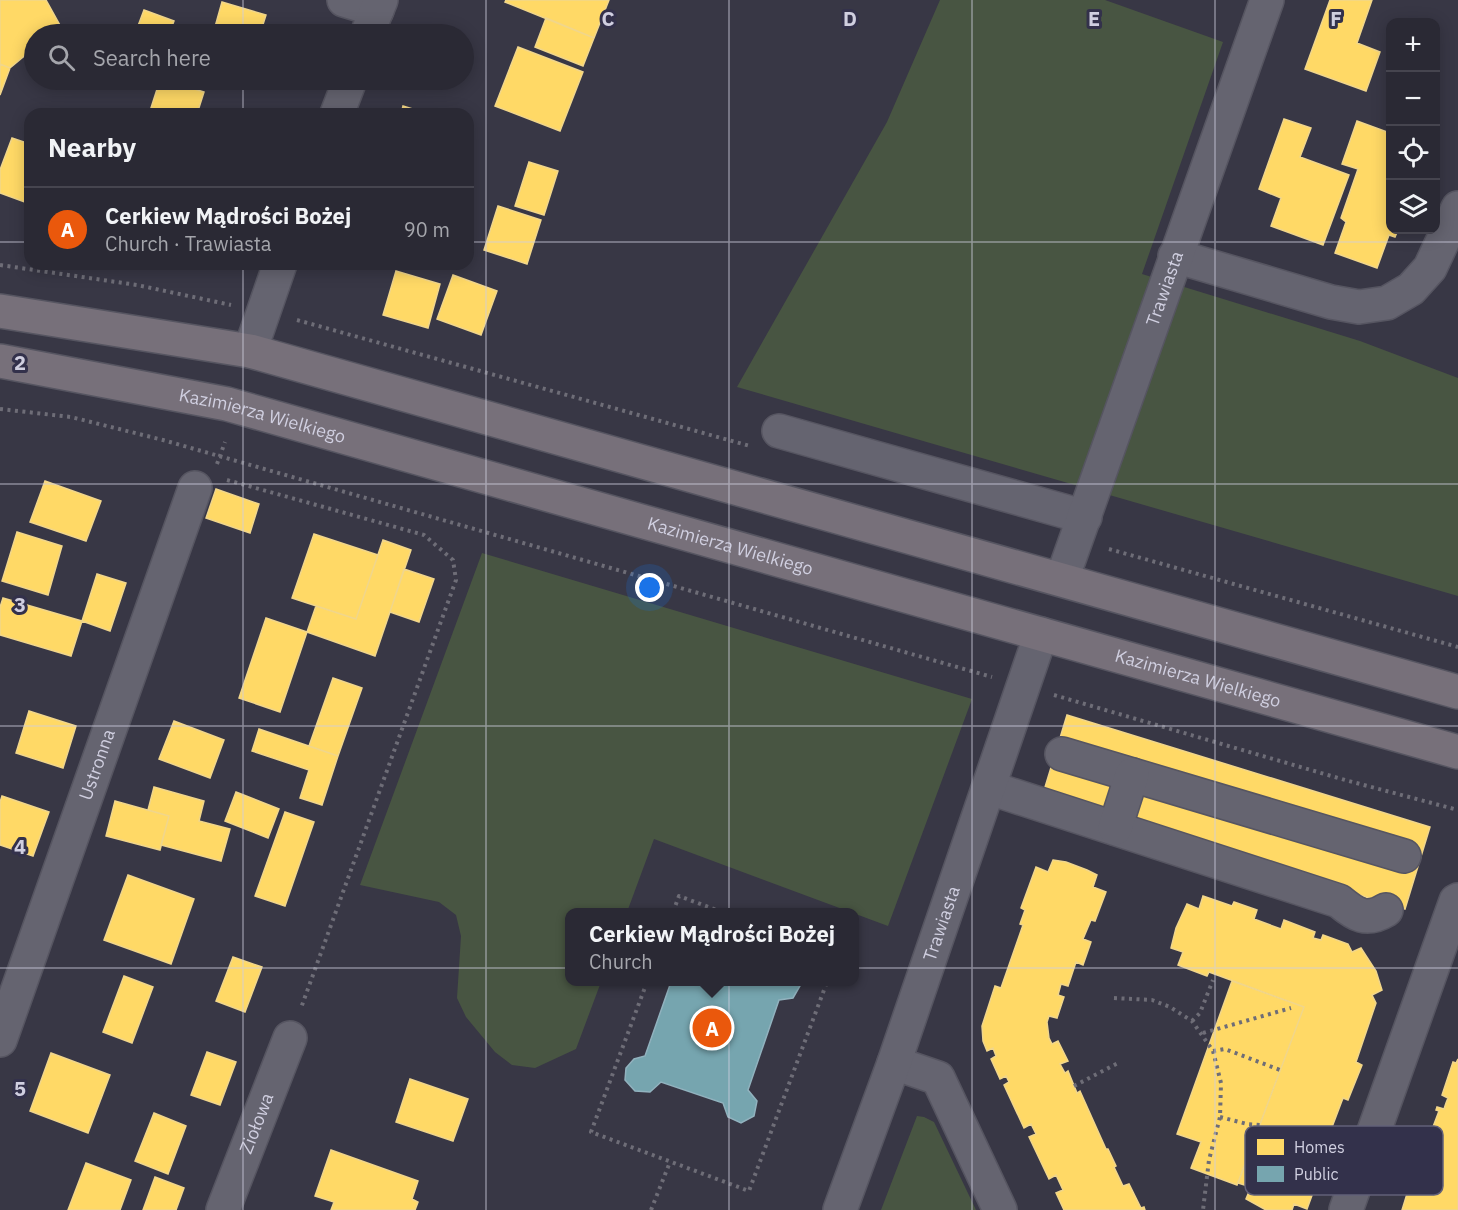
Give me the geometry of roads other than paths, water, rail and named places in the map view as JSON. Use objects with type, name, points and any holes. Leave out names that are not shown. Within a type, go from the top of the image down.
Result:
[{"type":"main road","points":[[0,311],[250,351],[1458,692]]},
{"type":"main road","name":"Kazimierza Wielkiego","points":[[0,361],[227,404],[1458,752]]},
{"type":"street","points":[[344,0],[375,15]]},
{"type":"street","name":"Trawiasta","points":[[1062,579],[1174,256],[1267,0]]},
{"type":"street","points":[[339,108],[346,90]]},
{"type":"street","points":[[1174,256],[1331,302],[1359,307],[1387,303],[1411,289],[1430,268],[1458,208]]},
{"type":"street","points":[[250,351],[278,270]]},
{"type":"street","points":[[768,439],[1085,517]]},
{"type":"street","name":"Ustronna","points":[[0,1040],[195,488]]},
{"type":"street","name":"Trawiasta","points":[[840,1210],[990,788],[1041,634]]},
{"type":"street","points":[[1062,754],[1404,856]]},
{"type":"street","points":[[1115,828],[1132,775]]},
{"type":"street","points":[[990,788],[1339,901],[1353,913],[1366,917],[1377,916],[1386,910]]},
{"type":"street","points":[[1376,1126],[1458,900]]},
{"type":"street","name":"Ziołowa","points":[[223,1210],[290,1038]]},
{"type":"street","points":[[894,1063],[938,1078],[1000,1210]]},
{"type":"street","points":[[1346,1210],[1351,1195]]},
{"type":"place","name":"Cerkiew Mądrości Bożej","points":[[712,1028]]}]
